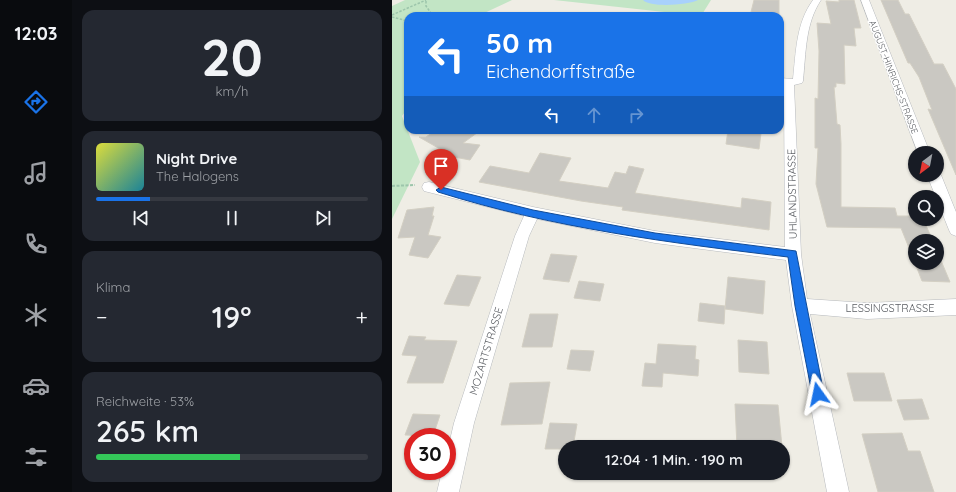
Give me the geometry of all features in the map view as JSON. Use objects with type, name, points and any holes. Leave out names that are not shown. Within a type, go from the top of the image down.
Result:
[{"type":"street","name":"UHLANDSTRASSE","points":[[817,0],[811,6],[805,19],[798,81],[784,82],[790,91],[793,254],[800,306],[838,492]]},
{"type":"street","name":"AUGUST-HINRICHS-STRASSE","points":[[865,0],[921,146]]},
{"type":"street","points":[[937,182],[956,230]]},
{"type":"street","points":[[429,188],[533,214],[655,237],[793,254]]},
{"type":"street","name":"MOZARTSTRASSE","points":[[448,492],[466,416],[522,236],[533,214]]},
{"type":"street","name":"LESSINGSTRASSE","points":[[800,306],[867,311],[956,308]]},
{"type":"path","points":[[392,16],[426,0],[426,6],[430,12]]},
{"type":"path","points":[[392,16],[404,20]]},
{"type":"path","points":[[392,186],[407,184],[429,188]]},
{"type":"green space","points":[[405,0],[512,0],[486,12],[404,12],[404,113],[402,116],[404,121],[404,134],[409,134],[420,162],[392,219],[392,6]]},
{"type":"green space","points":[[554,0],[711,0],[704,12],[664,12]]},
{"type":"water","points":[[643,0],[698,0],[687,3],[661,5],[647,3]]},
{"type":"building","points":[[754,0],[779,0],[779,12],[751,12]]},
{"type":"building","points":[[839,0],[854,0],[861,28],[854,28],[856,46],[844,45],[845,84],[836,83],[836,87],[834,87],[837,124],[840,125],[841,207],[895,208],[897,216],[908,216],[908,226],[926,226],[930,234],[908,234],[908,246],[901,228],[827,227],[816,184],[818,148],[815,148],[815,98],[818,99],[819,51],[817,23],[831,24],[826,1],[839,2]]},
{"type":"building","points":[[881,0],[898,0],[905,14],[909,14],[934,64],[943,64],[956,89],[956,175],[928,109],[932,110],[919,77],[910,63],[908,63]]},
{"type":"building","points":[[430,134],[475,134],[463,143],[480,145],[470,160],[454,157],[419,137],[426,137]]},
{"type":"building","points":[[727,134],[761,134],[759,149],[726,144]]},
{"type":"building","points":[[540,153],[571,158],[559,181],[608,188],[615,172],[626,174],[629,166],[644,169],[635,193],[741,208],[742,198],[771,202],[769,230],[622,210],[623,207],[581,201],[479,182],[490,166],[529,173]]},
{"type":"building","points":[[434,207],[432,216],[434,216],[428,235],[441,237],[428,258],[409,255],[415,237],[398,238],[407,210]]},
{"type":"building","points":[[551,254],[577,256],[569,282],[543,279]]},
{"type":"building","points":[[944,268],[950,282],[922,281],[918,270],[944,270]]},
{"type":"building","points":[[457,275],[481,277],[469,306],[444,304]]},
{"type":"building","points":[[728,277],[765,281],[763,314],[725,309]]},
{"type":"building","points":[[579,281],[604,284],[600,301],[574,298]]},
{"type":"building","points":[[700,303],[725,306],[724,324],[698,321]]},
{"type":"building","points":[[530,314],[558,314],[552,347],[522,347]]},
{"type":"building","points":[[409,336],[426,337],[424,340],[457,341],[443,383],[407,383],[417,356],[402,355]]},
{"type":"building","points":[[738,340],[767,342],[769,374],[739,372]]},
{"type":"building","points":[[658,344],[696,346],[695,359],[699,360],[698,376],[663,373],[662,387],[642,386],[645,363],[656,364]]},
{"type":"building","points":[[571,350],[594,351],[590,371],[567,369]]},
{"type":"building","points":[[847,373],[884,373],[892,401],[854,401]]},
{"type":"building","points":[[550,382],[542,424],[501,425],[510,383]]},
{"type":"building","points":[[922,399],[929,419],[904,420],[897,400]]},
{"type":"building","points":[[735,404],[778,405],[781,440],[737,440]]},
{"type":"building","points":[[413,414],[440,415],[436,428],[408,428]]},
{"type":"building","points":[[550,423],[577,424],[574,440],[558,440],[558,449],[545,449]]},
{"type":"building","points":[[902,433],[908,451],[920,451],[934,492],[878,492],[862,434]]},
{"type":"route","points":[[441,190],[533,214],[655,237],[793,254],[800,306],[818,394]]}]
